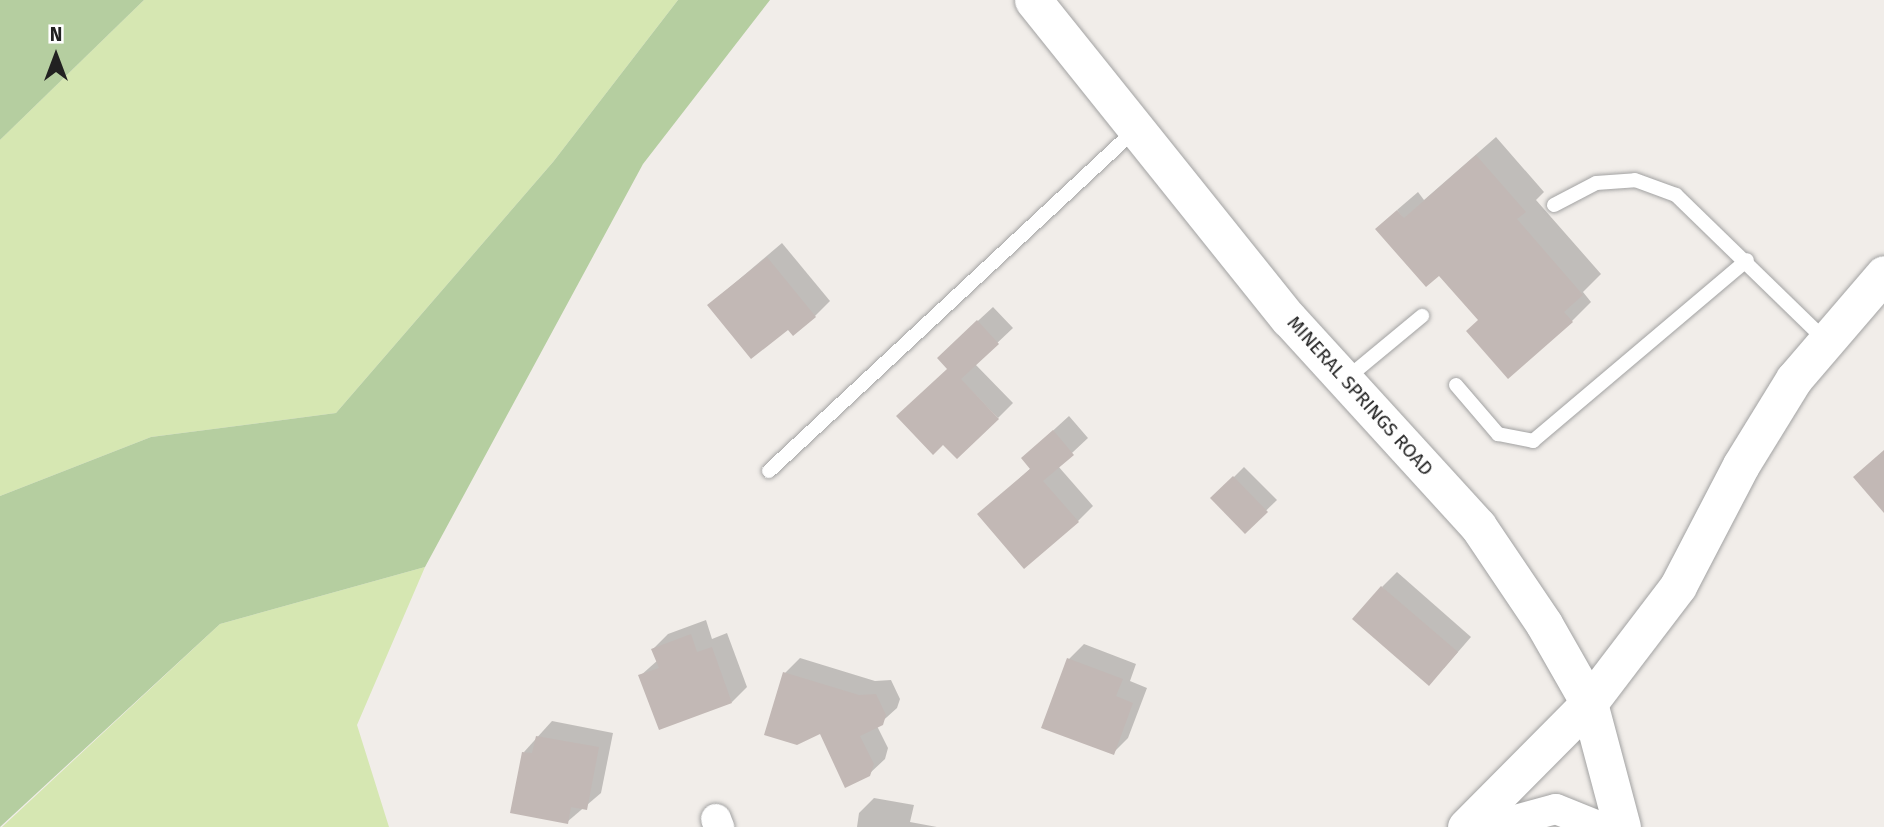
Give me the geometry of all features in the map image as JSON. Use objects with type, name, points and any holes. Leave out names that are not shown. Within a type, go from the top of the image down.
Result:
[{"type":"street","name":"MINERAL SPRINGS ROAD","points":[[1033,0],[1289,319],[1478,526],[1544,624],[1589,703],[1622,827]]},
{"type":"street","points":[[1466,827],[1589,703],[1678,586],[1741,465],[1794,379],[1884,274]]},
{"type":"street","points":[[1490,827],[1556,809],[1601,827]]},
{"type":"lane","points":[[769,471],[1137,128]]},
{"type":"lane","points":[[1554,205],[1596,183],[1635,180],[1676,195],[1747,260],[1825,340]]},
{"type":"lane","points":[[1456,385],[1497,434],[1533,441],[1747,260]]},
{"type":"lane","points":[[1345,379],[1422,316]]},
{"type":"green space","points":[[0,0],[144,0],[0,140]]},
{"type":"green space","points":[[144,0],[678,0],[553,162],[336,413],[151,437],[0,496],[0,140]]},
{"type":"green space","points":[[678,0],[770,0],[643,164],[425,567],[220,624],[0,827],[0,496],[151,437],[336,413],[553,162]]},
{"type":"green space","points":[[425,567],[357,725],[389,827],[2,827],[220,624]]},
{"type":"building","points":[[1476,155],[1526,212],[1517,219],[1583,295],[1564,312],[1573,322],[1508,379],[1466,331],[1478,320],[1439,276],[1426,287],[1375,229],[1397,210],[1404,218]]},
{"type":"building","points":[[767,257],[816,317],[793,336],[788,330],[751,359],[707,305]]},
{"type":"building","points":[[977,320],[999,344],[961,379],[999,419],[957,459],[943,445],[933,455],[896,416],[947,369],[937,358]]},
{"type":"building","points":[[1053,430],[1074,455],[1043,481],[1079,522],[1024,569],[977,514],[1030,469],[1021,458]]},
{"type":"building","points":[[1884,450],[1884,513],[1853,477]]},
{"type":"building","points":[[1233,476],[1268,512],[1245,534],[1210,498]]},
{"type":"building","points":[[1381,586],[1458,652],[1429,686],[1352,619]]},
{"type":"building","points":[[691,634],[697,652],[712,647],[732,703],[659,730],[638,675],[659,668],[651,649]]},
{"type":"building","points":[[1067,658],[1123,679],[1116,696],[1133,703],[1114,755],[1041,728]]},
{"type":"building","points":[[783,672],[859,695],[876,694],[886,715],[883,725],[860,736],[874,764],[870,776],[845,788],[820,734],[797,745],[764,735]]},
{"type":"building","points":[[536,736],[599,747],[587,810],[571,807],[568,824],[510,813],[522,752],[532,753]]}]
